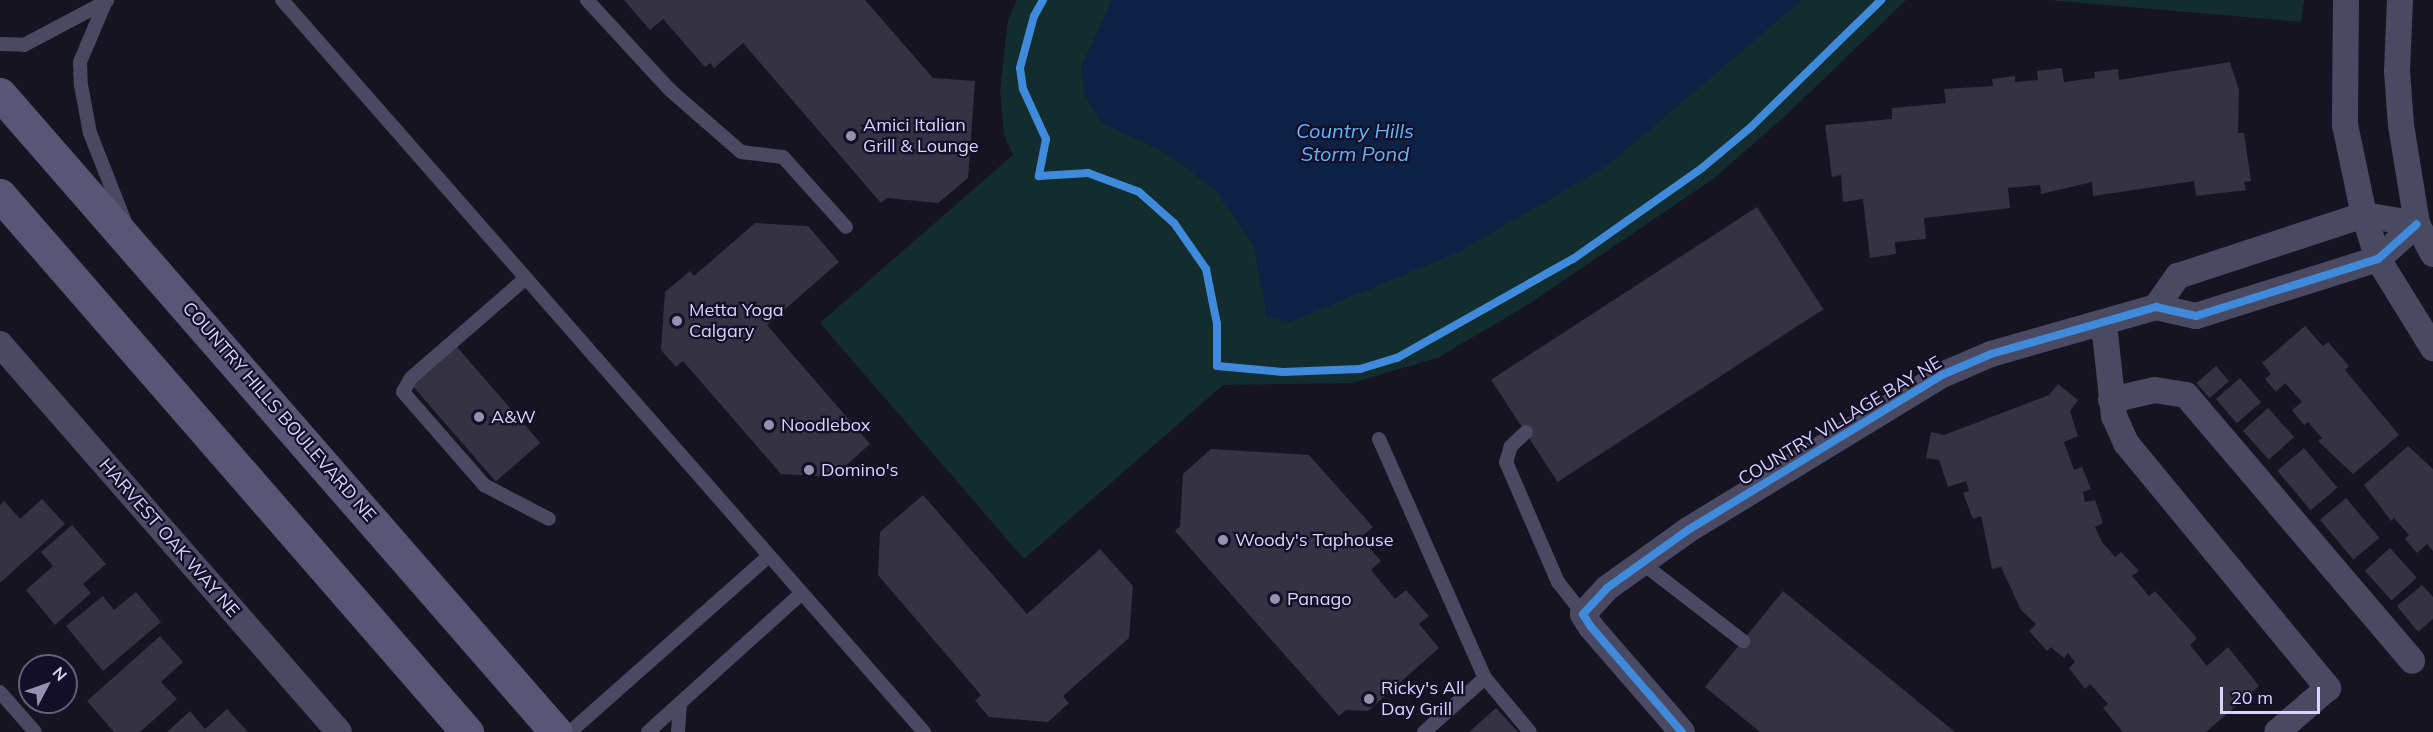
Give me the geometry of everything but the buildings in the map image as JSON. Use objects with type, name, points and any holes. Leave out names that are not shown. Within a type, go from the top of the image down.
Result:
[{"type":"main road","name":"COUNTRY HILLS BOULEVARD NE","points":[[0,94],[556,732]]},
{"type":"main road","points":[[0,195],[467,732]]},
{"type":"street","points":[[2346,0],[2345,125],[2364,215],[2378,259],[2433,348]]},
{"type":"street","points":[[2400,0],[2397,71],[2401,125],[2417,224],[2433,254]]},
{"type":"street","points":[[2364,215],[2417,224],[2378,259],[2196,316],[2156,307],[2178,276],[2364,215]]},
{"type":"street","name":"COUNTRY VILLAGE BAY NE","points":[[1584,614],[1607,588],[1688,530],[1942,375],[1991,354],[2104,324],[2156,307]]},
{"type":"street","points":[[2104,324],[2111,400],[2114,416],[2126,443],[2328,688],[2277,732]]},
{"type":"street","name":"HARVEST OAK WAY NE","points":[[0,344],[339,732]]},
{"type":"street","points":[[2111,400],[2155,390],[2186,396],[2412,661]]},
{"type":"street","points":[[1584,614],[1591,627],[1682,732]]},
{"type":"lane","points":[[282,0],[924,732]]},
{"type":"lane","points":[[587,0],[670,90],[741,152],[783,157],[846,227]]},
{"type":"lane","points":[[0,44],[24,45],[107,1]]},
{"type":"lane","points":[[107,1],[80,62],[81,85],[90,133],[137,250]]},
{"type":"lane","points":[[526,278],[411,378],[403,392],[484,485],[549,519]]},
{"type":"lane","points":[[1526,432],[1511,446],[1506,462],[1558,582],[1584,614]]},
{"type":"lane","points":[[1379,439],[1485,678],[1530,732]]},
{"type":"lane","points":[[570,732],[769,556]]},
{"type":"lane","points":[[1642,563],[1743,641]]},
{"type":"lane","points":[[648,732],[680,706],[802,593]]},
{"type":"lane","points":[[1424,732],[1485,678]]},
{"type":"lane","points":[[0,693],[35,732]]},
{"type":"lane","points":[[678,732],[680,706]]},
{"type":"green space","points":[[1017,0],[1906,0],[1784,117],[1713,179],[1526,306],[1437,358],[1352,383],[1223,385],[1024,559],[820,323],[1013,155],[1004,135],[1000,90],[1008,20]]},
{"type":"green space","points":[[2048,0],[2304,0],[2301,22]]},
{"type":"water","name":"Country Hills Storm Pond","points":[[1112,0],[1802,0],[1607,166],[1459,252],[1290,322],[1267,316],[1253,245],[1215,190],[1168,154],[1101,123],[1085,95],[1081,67]]},
{"type":"cycle path","points":[[1043,0],[1034,16],[1020,68],[1023,89],[1046,139],[1039,176],[1088,173],[1139,192],[1174,223],[1206,269],[1217,324],[1217,366],[1283,372],[1360,369],[1397,358],[1573,259],[1702,168],[1751,127],[1881,0]]},
{"type":"cycle path","points":[[1682,732],[1591,627],[1583,614],[1607,588],[1688,530],[1942,375],[1991,354],[2156,307],[2196,316],[2378,259],[2417,224]]},
{"type":"place","name":"Amici Italian Grill & Lounge","points":[[851,136]]},
{"type":"place","name":"Metta Yoga Calgary","points":[[677,321]]},
{"type":"place","name":"A&W","points":[[479,417]]},
{"type":"place","name":"Noodlebox","points":[[769,425]]},
{"type":"place","name":"Domino's","points":[[809,470]]},
{"type":"place","name":"Woody's Taphouse","points":[[1223,540]]},
{"type":"place","name":"Panago","points":[[1275,599]]},
{"type":"place","name":"Ricky's All Day Grill","points":[[1369,699]]}]
